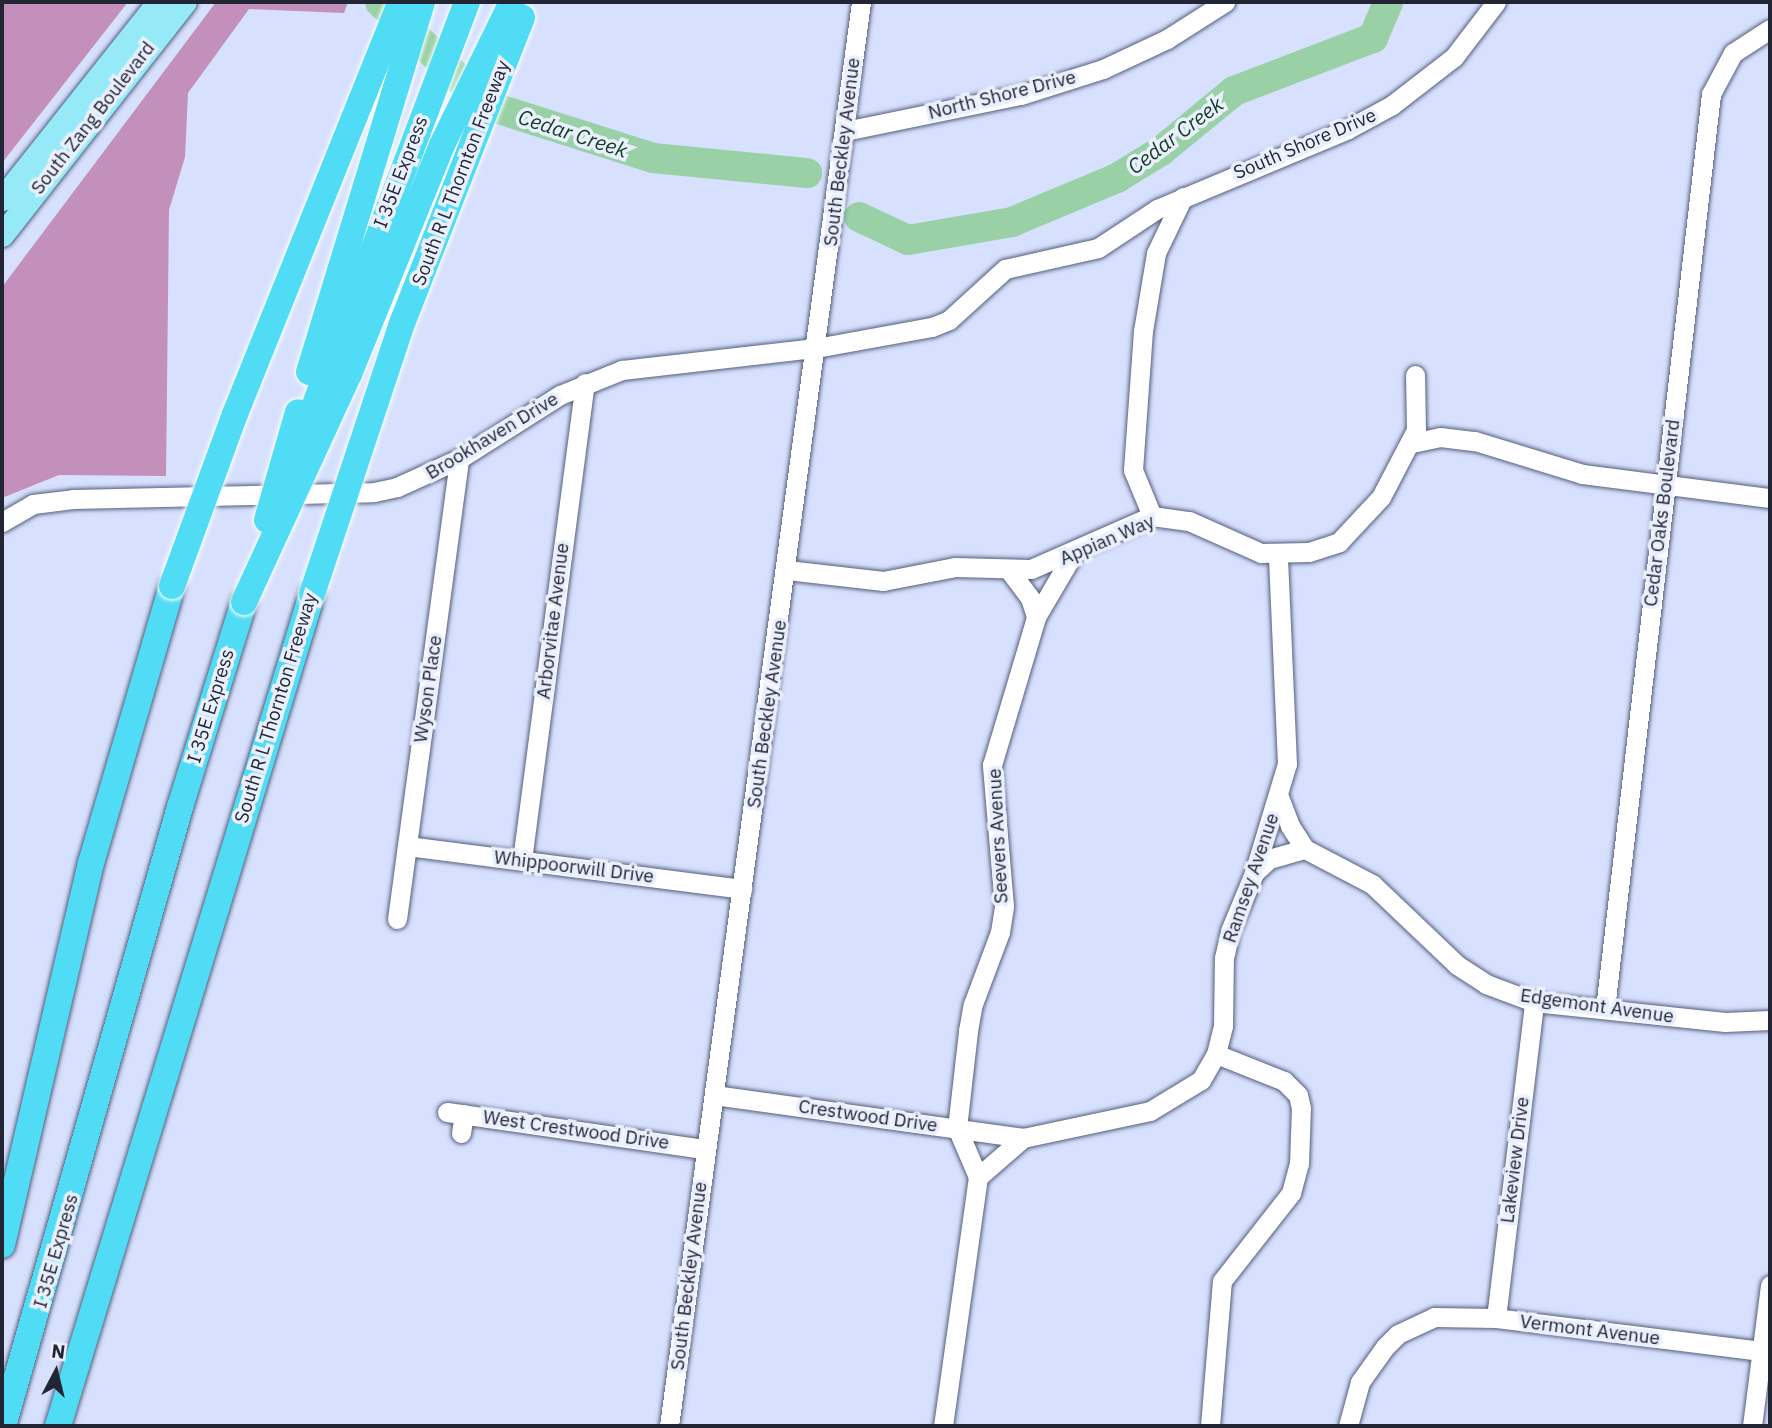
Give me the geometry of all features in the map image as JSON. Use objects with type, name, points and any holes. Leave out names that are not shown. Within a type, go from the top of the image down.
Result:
[{"type":"highway","points":[[2,1245],[91,863],[172,586],[236,414],[401,2]]},
{"type":"highway","points":[[244,602],[422,2]]},
{"type":"highway","name":"I 35E Express","points":[[3,1426],[180,807],[244,602],[368,258],[467,2]]},
{"type":"highway","points":[[244,602],[349,374],[442,145],[512,2]]},
{"type":"highway","name":"South R L Thornton Freeway","points":[[58,1426],[312,594],[403,321],[528,2]]},
{"type":"main road","name":"South Zang Boulevard","points":[[2,234],[135,47],[158,2]]},
{"type":"main road","name":"South Zang Boulevard","points":[[2,199],[135,47],[185,2]]},
{"type":"street","name":"South Beckley Avenue","points":[[669,1426],[705,1149],[787,570],[861,2]]},
{"type":"street","name":"North Shore Drive","points":[[845,131],[1021,95],[1103,69],[1167,39],[1225,2]]},
{"type":"street","name":"South Shore Drive","points":[[816,348],[949,320],[994,276],[1040,258],[1076,254],[1098,248],[1182,197],[1348,129],[1392,105],[1454,57],[1496,2]]},
{"type":"street","name":"Cedar Oaks Boulevard","points":[[1605,1009],[1711,94],[1733,53],[1764,32]]},
{"type":"street","points":[[1152,516],[1137,486],[1133,451],[1143,331],[1156,253],[1182,197]]},
{"type":"street","points":[[1123,232],[1137,235],[1156,253]]},
{"type":"street","name":"Brookhaven Drive","points":[[2,522],[33,504],[73,499],[374,492],[430,475],[585,383],[650,364],[816,348]]},
{"type":"street","points":[[1278,555],[1329,545],[1356,528],[1381,497],[1412,443],[1419,416],[1415,374]]},
{"type":"street","name":"Arborvitae Avenue","points":[[522,860],[585,383]]},
{"type":"street","points":[[1412,443],[1440,438],[1475,441],[1572,471],[1665,486],[1770,498]]},
{"type":"street","name":"Wyson Place","points":[[397,919],[459,459]]},
{"type":"street","name":"Appian Way","points":[[787,570],[883,581],[955,567],[1031,569],[1073,554],[1152,516],[1189,521],[1278,555]]},
{"type":"street","name":"Seevers Avenue","points":[[957,1128],[973,1004],[1000,932],[1004,906],[992,765],[1036,617],[1073,554]]},
{"type":"street","name":"Ramsey Avenue","points":[[1216,1054],[1223,1026],[1224,958],[1230,931],[1254,873],[1279,797],[1289,739],[1278,555]]},
{"type":"street","points":[[1009,570],[1030,598],[1036,617]]},
{"type":"street","name":"Ramsey Avenue","points":[[1279,797],[1290,826]]},
{"type":"street","name":"Edgemont Avenue","points":[[1290,826],[1305,849],[1372,884],[1472,976],[1534,1002],[1725,1022],[1770,1020]]},
{"type":"street","name":"Whippoorwill Drive","points":[[407,846],[742,889]]},
{"type":"street","points":[[1254,873],[1269,859],[1305,849]]},
{"type":"street","name":"Lakeview Drive","points":[[1496,1318],[1534,1002]]},
{"type":"street","points":[[1210,1426],[1222,1280],[1285,1205],[1299,1164],[1301,1121],[1298,1095],[1284,1081],[1216,1054]]},
{"type":"street","name":"Crestwood Drive","points":[[714,1094],[1023,1138],[1150,1111],[1201,1080],[1216,1054]]},
{"type":"street","name":"West Crestwood Drive","points":[[457,1120],[705,1149]]},
{"type":"street","points":[[943,1426],[978,1177],[957,1128]]},
{"type":"street","name":"Crestwood Drive","points":[[978,1177],[999,1155],[1023,1138]]},
{"type":"street","points":[[1752,1426],[1770,1285]]},
{"type":"street","name":"Vermont Avenue","points":[[1348,1426],[1360,1382],[1373,1362],[1398,1334],[1419,1322],[1451,1314],[1762,1351]]},
{"type":"shaded area","points":[[2,2],[128,2],[2,163]]},
{"type":"shaded area","points":[[216,2],[348,2],[344,13],[249,9],[188,93],[185,157],[169,210],[166,476],[59,475],[2,498],[2,287]]},
{"type":"waterway","name":"Cedar Creek","points":[[380,2],[486,105],[653,158],[807,173]]},
{"type":"waterway","name":"Cedar Creek","points":[[859,217],[908,240],[1012,222],[1117,178],[1161,151],[1234,91],[1373,38],[1388,2]]}]
